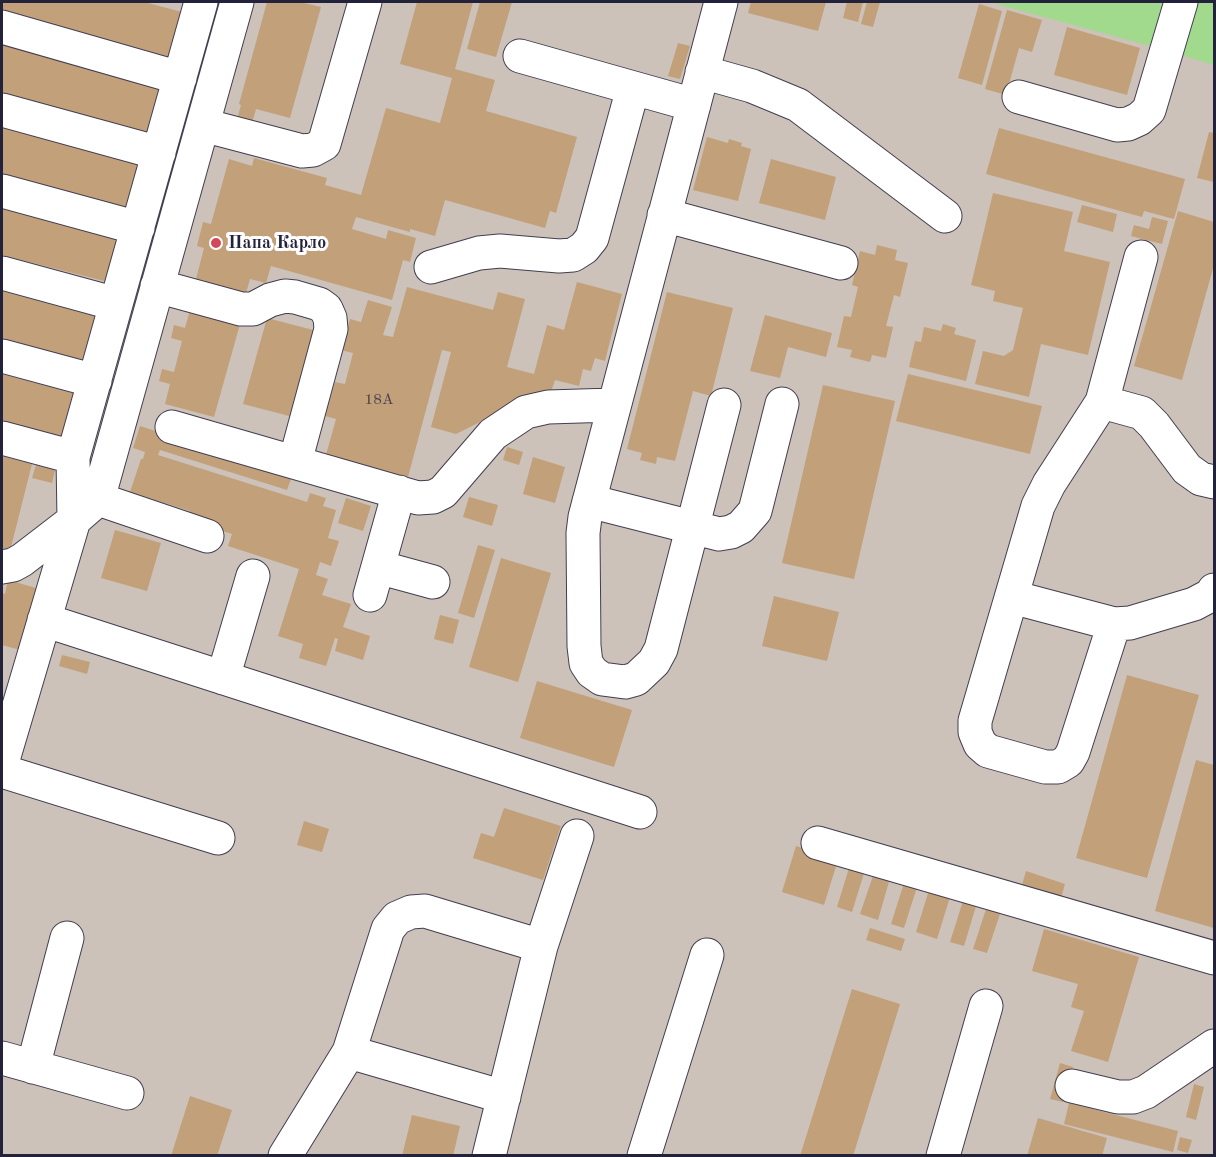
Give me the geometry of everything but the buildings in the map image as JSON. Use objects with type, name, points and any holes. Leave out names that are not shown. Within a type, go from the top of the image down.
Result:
[{"type":"lane","points":[[2,764],[74,520],[73,463],[200,2]]},
{"type":"lane","points":[[2,567],[22,560],[74,520],[101,488],[237,2]]},
{"type":"lane","points":[[203,125],[302,151],[313,150],[324,144],[365,2]]},
{"type":"lane","points":[[722,2],[613,405],[583,533],[586,663],[592,672],[602,679],[625,682],[636,679],[654,662],[661,649],[724,405]]},
{"type":"lane","points":[[1019,97],[1117,124],[1128,124],[1139,119],[1149,110],[1181,2]]},
{"type":"lane","points":[[2,27],[180,78]]},
{"type":"lane","points":[[520,56],[694,105]]},
{"type":"lane","points":[[702,72],[752,86],[798,105],[945,216]]},
{"type":"lane","points":[[431,267],[480,253],[500,251],[559,256],[573,255],[584,248],[592,238],[633,88]]},
{"type":"lane","points":[[2,110],[159,153]]},
{"type":"lane","points":[[2,191],[138,228]]},
{"type":"lane","points":[[664,214],[841,264]]},
{"type":"lane","points":[[1114,624],[1073,753],[1068,761],[1058,767],[1045,767],[988,752],[980,744],[975,732],[975,721],[1038,506],[1049,484],[1102,402],[1141,256]]},
{"type":"lane","points":[[2,273],[116,304]]},
{"type":"lane","points":[[157,286],[242,309],[253,309],[270,300],[285,296],[319,304],[326,309],[331,329],[295,462]]},
{"type":"lane","points":[[2,356],[94,381]]},
{"type":"lane","points":[[1102,402],[1142,413],[1154,425],[1187,469],[1201,479],[1215,482]]},
{"type":"lane","points":[[589,501],[719,534],[731,532],[741,526],[755,511],[782,404]]},
{"type":"lane","points":[[172,427],[418,498],[433,497],[443,492],[493,434],[526,412],[548,407],[613,405]]},
{"type":"lane","points":[[2,438],[73,463],[101,488],[207,536]]},
{"type":"lane","points":[[399,492],[374,581],[433,582]]},
{"type":"lane","points":[[223,678],[253,576]]},
{"type":"lane","points":[[1012,597],[1114,624],[1130,623],[1194,604],[1211,595],[1215,590]]},
{"type":"lane","points":[[44,620],[640,813]]},
{"type":"lane","points":[[2,771],[218,838]]},
{"type":"lane","points":[[489,1155],[541,946],[576,836]]},
{"type":"lane","points":[[818,843],[1215,958]]},
{"type":"lane","points":[[285,1155],[349,1052],[388,928],[397,918],[411,912],[425,911],[541,946]]},
{"type":"lane","points":[[33,1066],[67,938]]},
{"type":"lane","points":[[644,1155],[707,955]]},
{"type":"lane","points":[[943,1155],[986,1006]]},
{"type":"lane","points":[[1072,1086],[1118,1097],[1133,1096],[1146,1092],[1215,1046]]},
{"type":"lane","points":[[349,1052],[504,1097]]},
{"type":"lane","points":[[2,1058],[127,1093]]},
{"type":"shaded area","points":[[2,2],[1094,2],[1214,37],[1214,1155],[2,1156]]},
{"type":"green space","points":[[989,2],[1214,2],[1214,65],[1165,50]]},
{"type":"place","name":"Папа Карло","points":[[216,243]]}]
